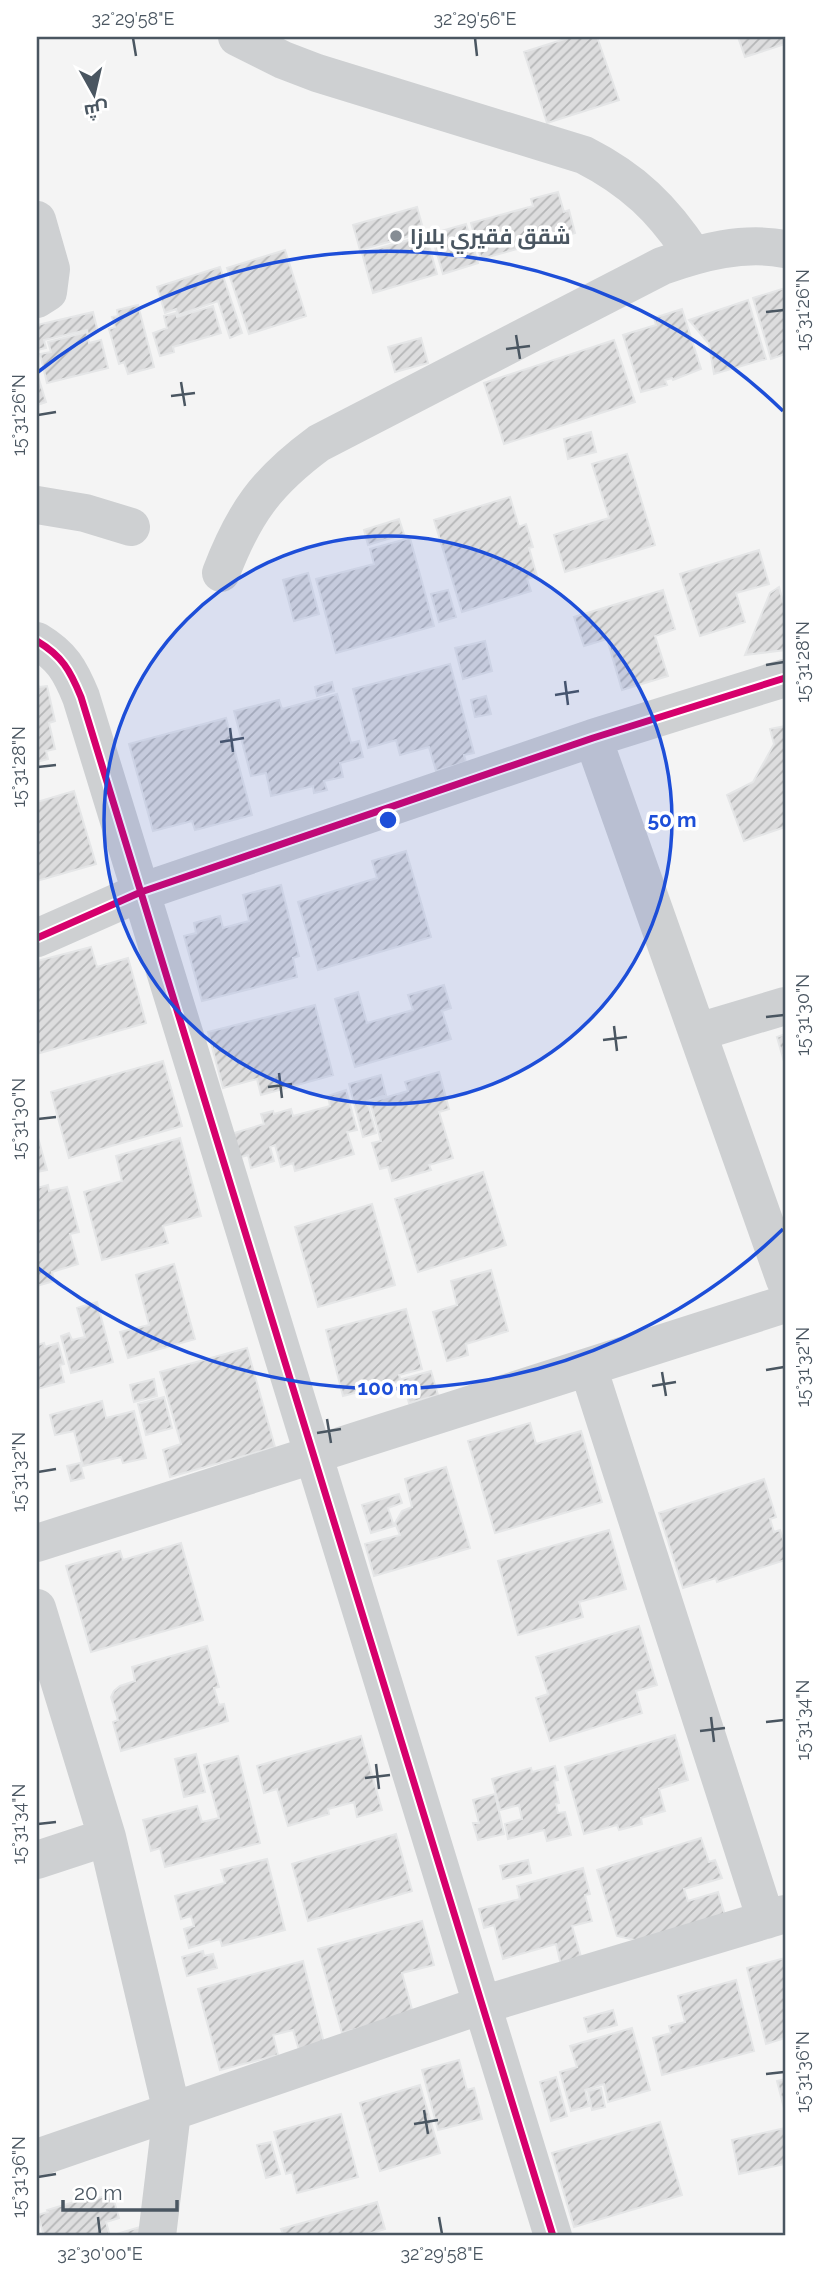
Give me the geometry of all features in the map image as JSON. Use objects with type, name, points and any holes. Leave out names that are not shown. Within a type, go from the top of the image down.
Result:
[{"type":"street","points":[[237,37],[317,73],[584,155],[612,169],[637,187],[659,209],[693,255]]},
{"type":"street","points":[[37,220],[51,269],[48,292],[37,299]]},
{"type":"street","points":[[221,573],[249,511],[278,477],[319,443],[662,266],[721,248],[785,248]]},
{"type":"street","points":[[37,505],[85,513],[131,527]]},
{"type":"street","points":[[37,641],[53,651],[71,671],[81,697],[553,2236]]},
{"type":"street","points":[[37,938],[141,892],[593,738],[785,678]]},
{"type":"street","points":[[593,738],[785,1280]]},
{"type":"street","points":[[698,1032],[785,1006]]},
{"type":"street","points":[[37,1543],[785,1304]]},
{"type":"street","points":[[37,2158],[482,2005],[775,1917],[588,1367]]},
{"type":"street","points":[[37,1608],[107,1837],[172,2112],[157,2236]]},
{"type":"street","points":[[37,1860],[107,1837]]},
{"type":"building","points":[[571,37],[597,37],[619,100],[547,123],[524,52]]},
{"type":"building","points":[[738,37],[785,37],[785,44],[745,57]]},
{"type":"building","points":[[558,192],[564,212],[569,210],[575,233],[481,259],[471,223],[533,206],[531,199]]},
{"type":"building","points":[[417,207],[424,232],[360,250],[353,225]]},
{"type":"building","points":[[466,224],[478,263],[443,274],[431,234]]},
{"type":"building","points":[[426,235],[437,274],[373,293],[362,253]]},
{"type":"building","points":[[285,250],[306,316],[249,334],[227,268]]},
{"type":"building","points":[[220,267],[242,333],[230,338],[218,301],[178,315],[176,309],[165,313],[157,287]]},
{"type":"building","points":[[785,288],[785,354],[771,359],[753,298]]},
{"type":"building","points":[[748,300],[766,359],[714,374],[709,344],[689,320]]},
{"type":"building","points":[[138,305],[154,367],[128,374],[124,362],[119,364],[109,329],[115,327],[112,317],[118,316],[117,310]]},
{"type":"building","points":[[213,306],[221,333],[173,347],[174,352],[160,356],[153,333],[167,328],[164,316],[176,313],[177,317]]},
{"type":"building","points":[[682,309],[701,369],[673,380],[665,380],[667,385],[641,392],[623,335],[656,325],[654,318]]},
{"type":"building","points":[[93,312],[98,332],[88,335],[87,330],[44,340],[46,348],[37,350],[37,325]]},
{"type":"building","points":[[87,332],[89,343],[101,340],[108,368],[47,383],[40,354],[51,352],[48,342]]},
{"type":"building","points":[[421,338],[428,363],[395,372],[388,347]]},
{"type":"building","points":[[614,340],[635,402],[504,444],[484,383]]},
{"type":"building","points":[[37,373],[46,402],[37,405]]},
{"type":"building","points":[[591,432],[596,452],[568,459],[564,439]]},
{"type":"building","points":[[627,454],[655,545],[565,572],[554,535],[609,518],[592,464]]},
{"type":"building","points":[[510,497],[519,527],[526,524],[533,547],[529,548],[537,576],[527,579],[531,591],[462,612],[434,520]]},
{"type":"building","points":[[399,519],[404,534],[368,545],[364,530]]},
{"type":"building","points":[[410,538],[434,626],[336,653],[316,579],[374,564],[370,549]]},
{"type":"building","points":[[759,550],[769,584],[736,593],[745,622],[700,636],[680,574]]},
{"type":"building","points":[[308,573],[319,614],[294,621],[283,580]]},
{"type":"building","points":[[779,587],[785,609],[785,650],[745,655],[770,593]]},
{"type":"building","points":[[448,590],[456,617],[439,622],[431,594]]},
{"type":"building","points":[[663,590],[675,629],[655,636],[668,676],[622,690],[607,639],[584,646],[574,617]]},
{"type":"building","points":[[485,641],[492,671],[463,679],[455,648]]},
{"type":"building","points":[[450,664],[474,753],[464,755],[466,762],[436,771],[429,747],[400,755],[396,740],[368,748],[353,689]]},
{"type":"building","points":[[37,682],[39,687],[47,686],[55,721],[49,723],[55,749],[46,751],[48,759],[37,762]]},
{"type":"building","points":[[332,682],[334,691],[317,696],[315,687]]},
{"type":"building","points":[[337,694],[351,743],[359,741],[363,757],[340,763],[343,777],[324,781],[327,790],[314,793],[313,786],[271,796],[266,773],[251,776],[234,711],[279,700],[282,709]]},
{"type":"building","points":[[486,696],[491,714],[475,717],[471,700]]},
{"type":"building","points":[[226,718],[252,815],[195,830],[192,821],[153,831],[129,744]]},
{"type":"building","points":[[785,726],[785,827],[744,841],[727,795],[753,782],[774,744],[770,729]]},
{"type":"building","points":[[74,791],[96,864],[37,881],[37,802]]},
{"type":"building","points":[[406,851],[431,937],[318,970],[298,902],[377,878],[372,861]]},
{"type":"building","points":[[281,885],[299,956],[293,958],[297,977],[202,1001],[184,936],[196,933],[194,923],[220,916],[223,928],[249,921],[243,895]]},
{"type":"building","points":[[91,947],[97,967],[128,958],[146,1023],[40,1053],[37,1040],[37,961]]},
{"type":"building","points":[[444,985],[451,1008],[442,1011],[451,1039],[355,1067],[335,999],[358,992],[367,1023],[413,1010],[408,995]]},
{"type":"building","points":[[315,1005],[333,1075],[261,1095],[257,1079],[223,1088],[208,1032]]},
{"type":"building","points":[[785,1034],[785,1065],[777,1037]]},
{"type":"building","points":[[163,1061],[182,1126],[69,1158],[51,1092]]},
{"type":"building","points":[[439,1072],[449,1109],[439,1112],[453,1158],[429,1165],[431,1170],[392,1181],[388,1167],[380,1169],[372,1143],[381,1141],[370,1102],[408,1091],[405,1082]]},
{"type":"building","points":[[381,1075],[386,1095],[367,1101],[376,1133],[363,1137],[349,1084]]},
{"type":"building","points":[[346,1090],[357,1130],[347,1132],[354,1154],[295,1171],[293,1163],[281,1167],[275,1145],[270,1147],[274,1161],[251,1168],[248,1155],[238,1158],[231,1134],[264,1124],[261,1114],[273,1111],[274,1114],[291,1109],[293,1116],[330,1106],[328,1096]]},
{"type":"building","points":[[37,1134],[47,1170],[37,1172]]},
{"type":"building","points":[[180,1138],[201,1216],[163,1226],[168,1243],[102,1260],[84,1192],[122,1181],[116,1156]]},
{"type":"building","points":[[483,1172],[506,1245],[418,1272],[395,1199]]},
{"type":"building","points":[[48,1185],[49,1191],[67,1187],[79,1232],[70,1234],[78,1264],[52,1272],[54,1281],[37,1286],[37,1188]]},
{"type":"building","points":[[372,1204],[395,1285],[318,1307],[295,1227]]},
{"type":"building","points":[[174,1264],[195,1339],[128,1358],[120,1332],[149,1325],[136,1275]]},
{"type":"building","points":[[491,1270],[508,1331],[466,1344],[468,1355],[447,1361],[433,1312],[457,1305],[451,1281]]},
{"type":"building","points":[[97,1302],[113,1362],[71,1373],[61,1336],[69,1333],[72,1340],[85,1337],[77,1308]]},
{"type":"building","points":[[406,1309],[422,1369],[399,1375],[401,1381],[343,1396],[326,1330]]},
{"type":"building","points":[[44,1343],[45,1347],[58,1343],[64,1364],[60,1365],[64,1382],[37,1389],[37,1345]]},
{"type":"building","points":[[247,1348],[275,1447],[170,1477],[163,1450],[181,1444],[160,1372]]},
{"type":"building","points":[[431,1371],[438,1395],[409,1403],[402,1379]]},
{"type":"building","points":[[154,1379],[157,1396],[134,1402],[130,1385]]},
{"type":"building","points":[[164,1397],[172,1428],[146,1435],[138,1404]]},
{"type":"building","points":[[102,1401],[106,1418],[134,1411],[146,1458],[123,1463],[121,1457],[83,1466],[74,1431],[55,1435],[50,1415]]},
{"type":"building","points":[[530,1423],[536,1444],[581,1431],[602,1502],[495,1533],[468,1441]]},
{"type":"building","points":[[80,1463],[84,1478],[71,1481],[67,1466]]},
{"type":"building","points":[[446,1467],[470,1548],[374,1576],[365,1544],[400,1535],[395,1523],[402,1511],[412,1507],[405,1479]]},
{"type":"building","points":[[764,1479],[776,1517],[770,1519],[774,1532],[780,1530],[785,1545],[785,1560],[717,1582],[716,1578],[683,1588],[659,1513]]},
{"type":"building","points":[[399,1494],[402,1503],[388,1508],[394,1526],[371,1533],[362,1505]]},
{"type":"building","points":[[609,1530],[626,1589],[579,1602],[583,1617],[518,1635],[498,1561]]},
{"type":"building","points":[[181,1543],[203,1620],[91,1652],[66,1566],[120,1551],[123,1560]]},
{"type":"building","points":[[639,1626],[657,1685],[636,1691],[642,1713],[550,1741],[536,1698],[548,1694],[536,1657]]},
{"type":"building","points":[[207,1646],[219,1687],[214,1688],[219,1705],[224,1704],[228,1721],[121,1751],[113,1722],[118,1720],[111,1697],[120,1686],[135,1681],[132,1667]]},
{"type":"building","points":[[675,1735],[688,1780],[659,1789],[665,1811],[641,1818],[642,1824],[619,1830],[617,1825],[584,1834],[565,1767]]},
{"type":"building","points":[[361,1736],[382,1810],[357,1817],[354,1802],[328,1809],[329,1814],[288,1826],[277,1789],[264,1793],[257,1766]]},
{"type":"building","points":[[196,1754],[205,1792],[184,1797],[175,1759]]},
{"type":"building","points":[[238,1756],[260,1843],[165,1867],[160,1848],[151,1851],[143,1820],[197,1806],[202,1822],[219,1818],[204,1765]]},
{"type":"building","points":[[555,1766],[558,1780],[554,1781],[559,1803],[556,1804],[558,1813],[565,1812],[571,1835],[547,1841],[544,1830],[508,1839],[505,1824],[522,1819],[519,1805],[500,1810],[492,1779],[531,1768],[532,1772]]},
{"type":"building","points":[[495,1794],[504,1834],[478,1840],[473,1823],[479,1823],[473,1800]]},
{"type":"building","points":[[396,1834],[412,1891],[308,1921],[292,1864]]},
{"type":"building","points":[[701,1838],[709,1862],[715,1860],[722,1878],[684,1889],[688,1901],[718,1892],[728,1925],[662,1946],[617,1936],[597,1870]]},
{"type":"building","points":[[267,1859],[285,1930],[222,1946],[220,1939],[189,1948],[184,1929],[194,1926],[191,1916],[181,1919],[175,1896],[225,1883],[221,1870]]},
{"type":"building","points":[[528,1860],[531,1873],[503,1879],[500,1866]]},
{"type":"building","points":[[583,1868],[590,1894],[585,1895],[592,1921],[572,1926],[582,1960],[561,1965],[556,1944],[503,1959],[494,1925],[484,1928],[479,1909],[520,1899],[517,1886]]},
{"type":"building","points":[[422,1921],[434,1965],[402,1973],[413,2013],[342,2033],[318,1949]]},
{"type":"building","points":[[203,1951],[204,1956],[213,1954],[217,1968],[187,1976],[182,1957]]},
{"type":"building","points":[[785,1958],[785,2038],[766,2044],[747,1968]]},
{"type":"building","points":[[303,1961],[324,2043],[299,2050],[293,2030],[273,2035],[278,2055],[220,2070],[198,1989]]},
{"type":"building","points":[[736,1980],[754,2051],[662,2075],[653,2038],[671,2033],[669,2026],[685,2022],[678,1996]]},
{"type":"building","points":[[613,2010],[617,2025],[588,2032],[584,2018]]},
{"type":"building","points":[[632,2028],[650,2090],[608,2102],[604,2084],[585,2090],[589,2106],[571,2111],[560,2072],[577,2067],[570,2046]]},
{"type":"building","points":[[459,2060],[467,2090],[474,2088],[482,2119],[438,2130],[422,2070]]},
{"type":"building","points":[[556,2077],[567,2116],[551,2121],[540,2082]]},
{"type":"building","points":[[785,2079],[785,2112],[777,2081]]},
{"type":"building","points":[[420,2085],[440,2153],[380,2171],[360,2103]]},
{"type":"building","points":[[601,2088],[605,2107],[592,2110],[588,2091]]},
{"type":"building","points":[[341,2114],[358,2177],[297,2193],[292,2172],[286,2174],[274,2132]]},
{"type":"building","points":[[660,2122],[682,2195],[574,2227],[552,2153]]},
{"type":"building","points":[[785,2128],[785,2164],[739,2174],[732,2140]]},
{"type":"building","points":[[271,2142],[280,2174],[266,2178],[257,2145]]},
{"type":"building","points":[[112,2194],[119,2218],[106,2222],[110,2236],[44,2236],[38,2215],[94,2196],[95,2199]]},
{"type":"building","points":[[377,2202],[385,2229],[361,2236],[284,2236],[281,2229]]},
{"type":"building","points":[[140,2227],[142,2236],[110,2236]]},
{"type":"cycle path","points":[[37,641],[64,664],[81,697],[553,2236]]},
{"type":"cycle path","points":[[37,938],[141,892],[593,738],[785,678]]},
{"type":"place","name":"شقق فقيري بلازا","points":[[396,236]]}]
